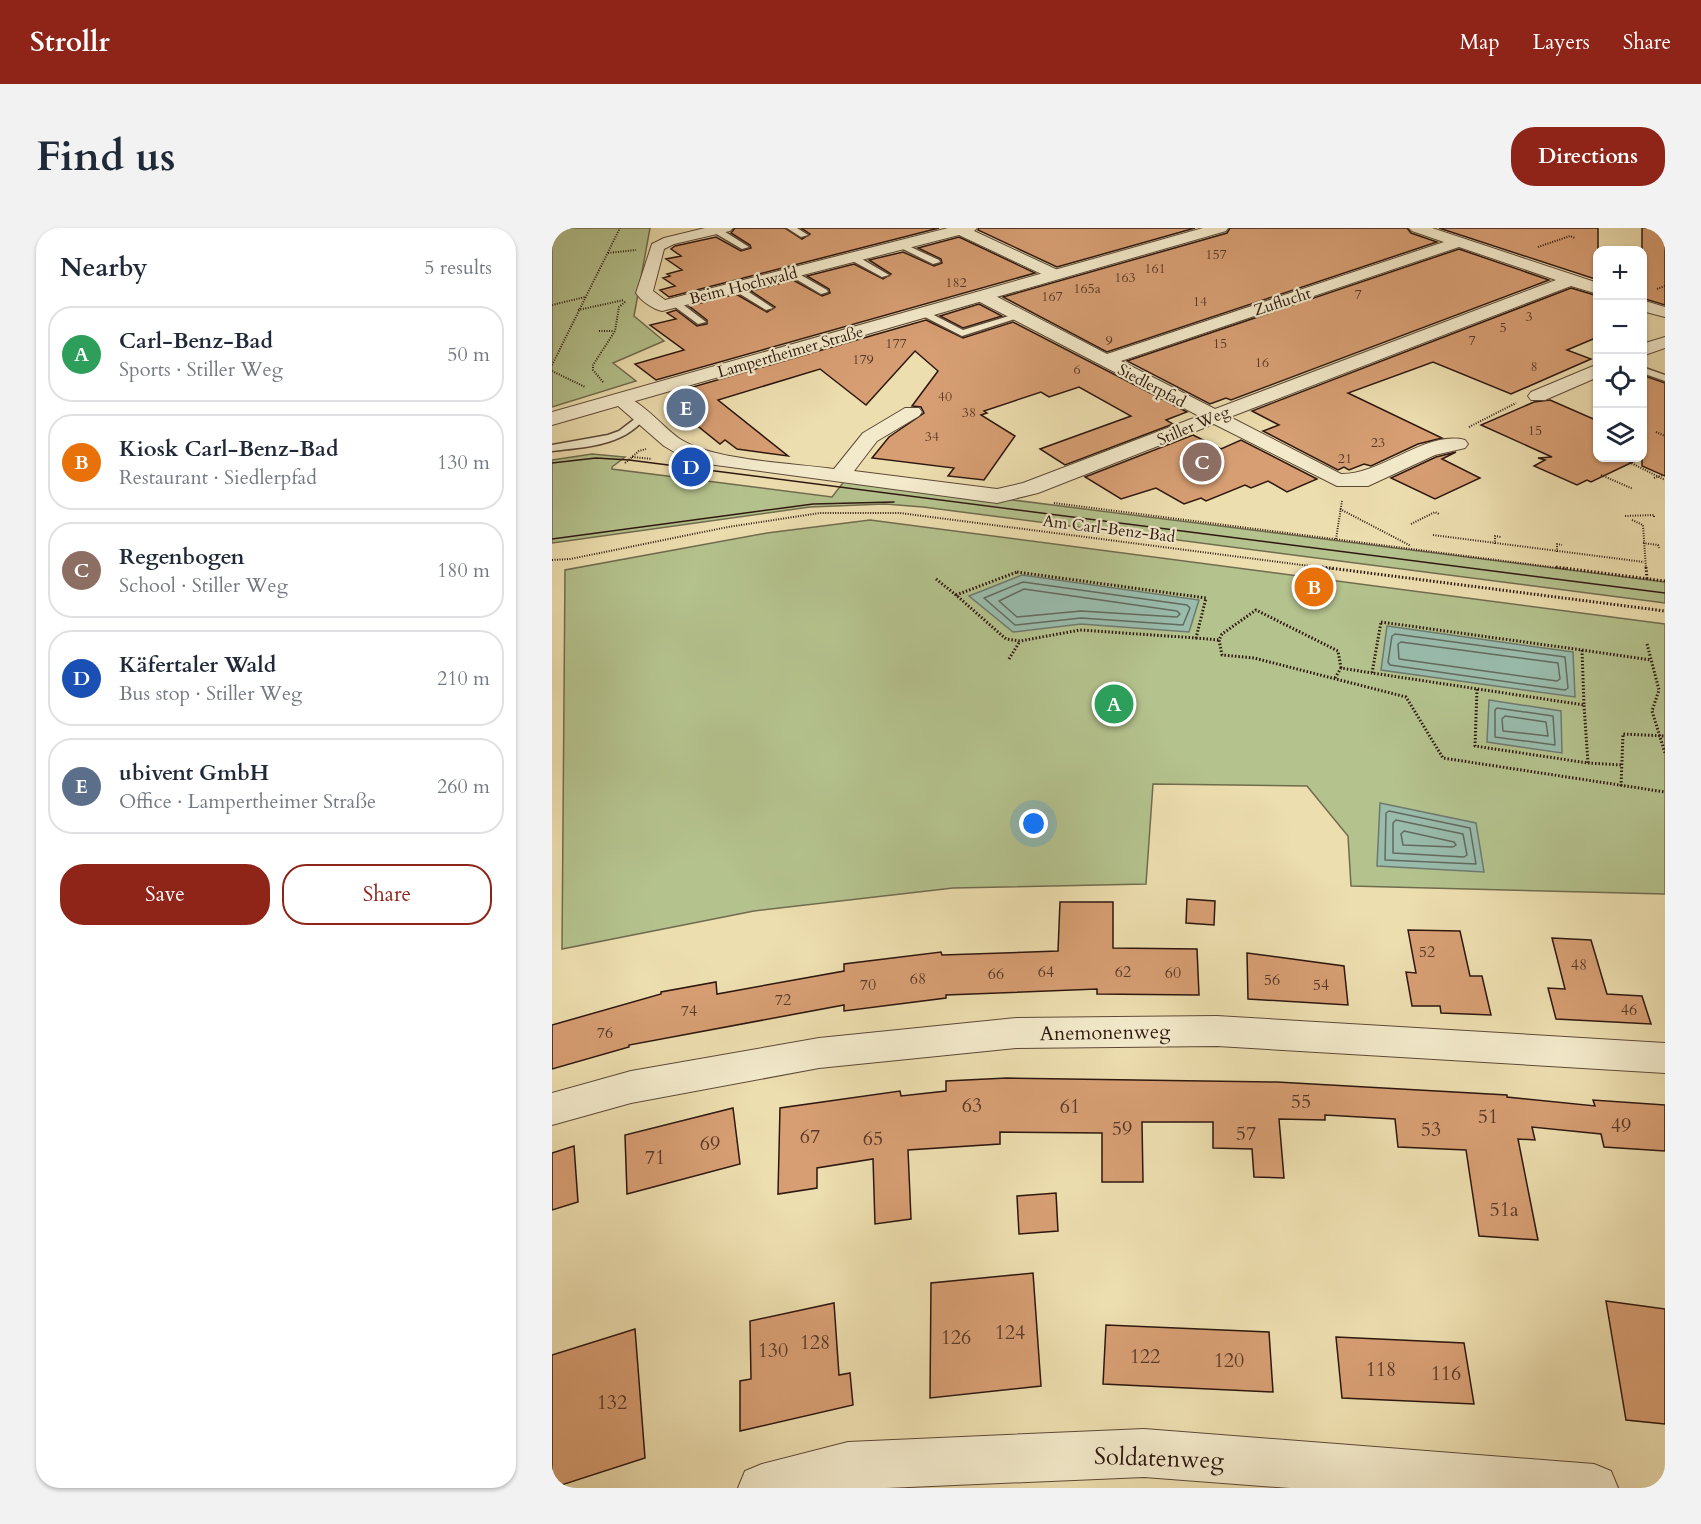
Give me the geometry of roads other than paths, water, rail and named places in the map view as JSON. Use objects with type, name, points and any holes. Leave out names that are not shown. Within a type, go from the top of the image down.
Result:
[{"type":"street","name":"Lampertheimer Straße","points":[[552,419],[613,392],[924,313],[1220,228]]},
{"type":"street","points":[[1417,228],[1593,288]]},
{"type":"street","name":"Beim Hochwald","points":[[721,229],[669,241],[657,247],[645,293],[662,306],[962,229],[1056,275]]},
{"type":"street","name":"Zuflucht","points":[[1106,360],[1459,242]]},
{"type":"street","name":"Stiller Weg","points":[[613,392],[640,418],[688,452],[715,460],[997,496],[1030,488],[1571,280]]},
{"type":"street","name":"Siedlerpfad","points":[[982,296],[1337,480],[1360,481],[1429,450],[1458,444]]},
{"type":"street","points":[[1647,307],[1665,312]]},
{"type":"street","points":[[1647,349],[1665,342]]},
{"type":"street","points":[[1538,396],[1593,372]]},
{"type":"street","points":[[839,476],[870,437],[912,412]]},
{"type":"street","name":"Anemonenweg","points":[[552,1109],[631,1087],[819,1053],[1016,1033],[1217,1030],[1665,1058]]},
{"type":"street","name":"Soldatenweg","points":[[762,1488],[848,1466],[1144,1452],[1594,1488]]},
{"type":"lane","points":[[791,228],[804,235]]},
{"type":"lane","points":[[721,229],[745,247]]},
{"type":"lane","points":[[902,245],[936,262]]},
{"type":"lane","points":[[852,258],[885,275]]},
{"type":"lane","points":[[792,273],[824,292]]},
{"type":"lane","points":[[735,287],[769,308]]},
{"type":"lane","points":[[674,303],[701,322]]},
{"type":"lane","points":[[924,313],[962,333],[1019,316]]},
{"type":"lane","points":[[1647,372],[1665,378]]},
{"type":"lane","points":[[552,448],[622,434],[633,427],[640,418]]},
{"type":"water","points":[[1022,575],[1199,600],[1189,632],[1081,624],[1013,632],[969,596]]},
{"type":"water","points":[[1387,626],[1573,652],[1575,697],[1381,670]]},
{"type":"water","points":[[1489,700],[1561,711],[1562,753],[1487,742]]},
{"type":"water","points":[[1380,803],[1476,823],[1484,872],[1377,866]]},
{"type":"tram line","points":[[552,463],[596,458],[629,460],[1665,593]]},
{"type":"tram line","points":[[552,539],[813,504],[894,502]]},
{"type":"place","name":"ubivent GmbH","points":[[686,408]]},
{"type":"place","name":"Regenbogen","points":[[1202,462]]},
{"type":"place","name":"Käfertaler Wald","points":[[691,467]]},
{"type":"place","name":"Kiosk Carl-Benz-Bad","points":[[1314,587]]},
{"type":"place","name":"Carl-Benz-Bad","points":[[1114,704]]}]
